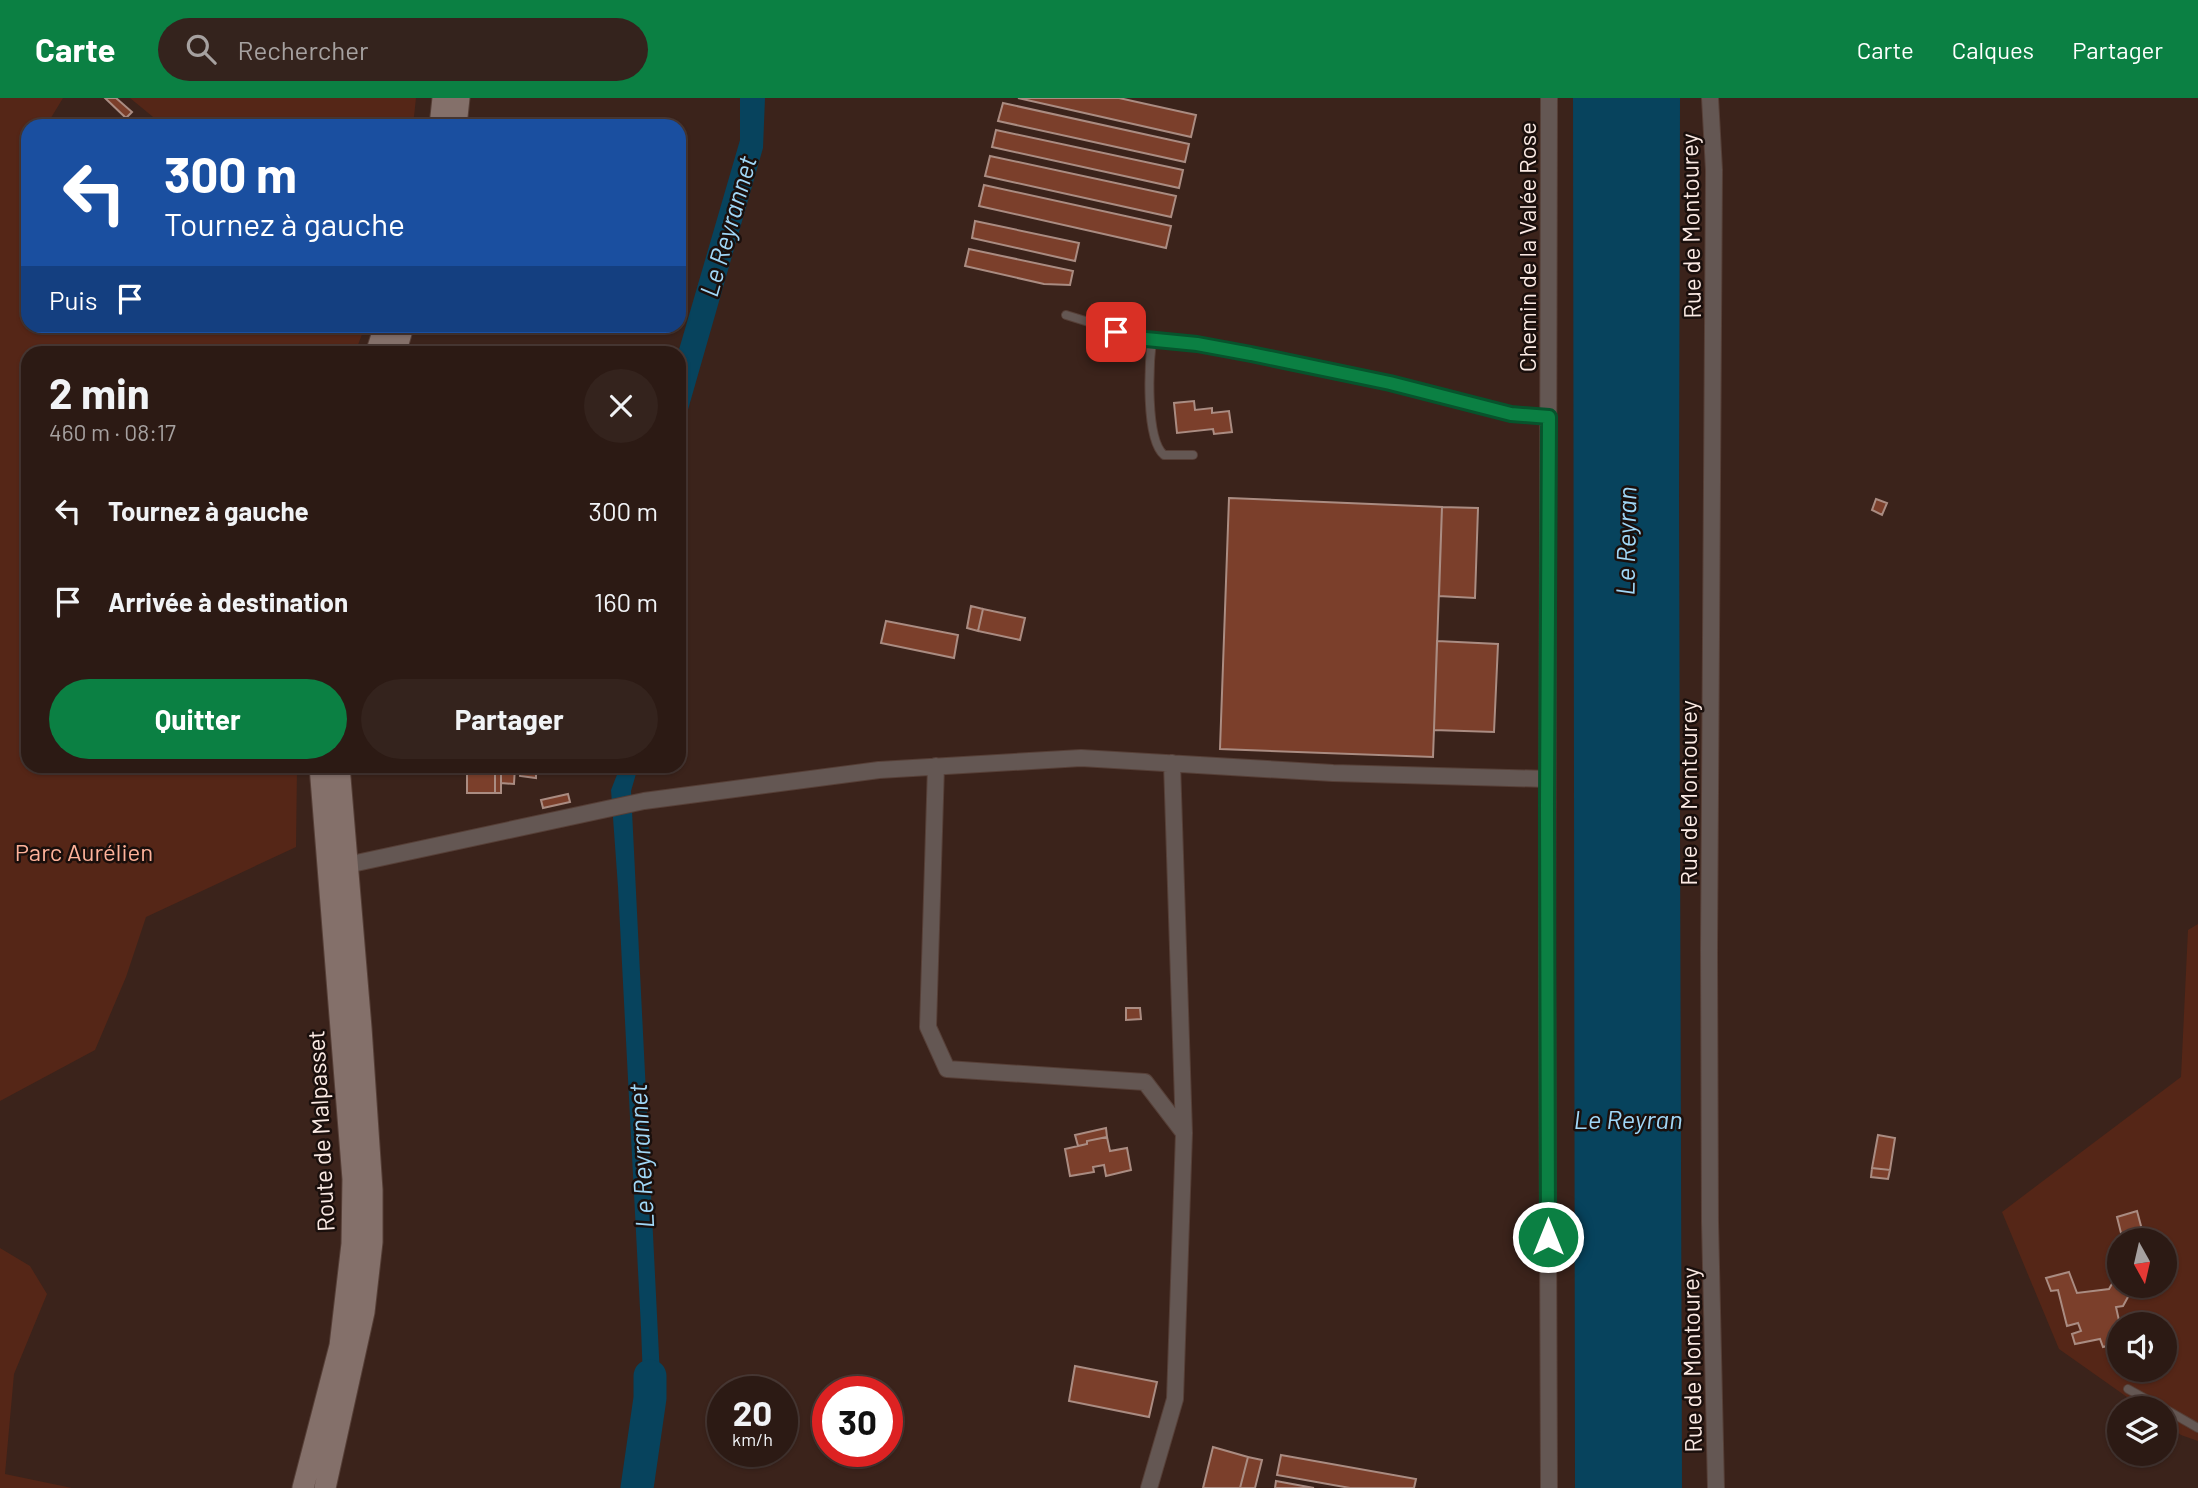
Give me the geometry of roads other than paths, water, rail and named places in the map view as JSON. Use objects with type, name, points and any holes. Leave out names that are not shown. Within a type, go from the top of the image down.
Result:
[{"type":"main road","points":[[441,119],[443,98]]},
{"type":"main road","points":[[458,119],[459,98]]},
{"type":"main road","name":"Route de Malpasset","points":[[322,773],[335,835],[372,1191],[372,1242],[364,1312],[325,1488]]},
{"type":"main road","name":"Route de Malpasset","points":[[335,835],[339,773]]},
{"type":"main road","name":"Route de Malpasset","points":[[303,1488],[340,1346],[352,1244],[353,1179],[338,867]]},
{"type":"street","name":"Chemin de la Valée Rose","points":[[1549,98],[1549,1488]]},
{"type":"street","name":"Rue de Montourey","points":[[1710,98],[1714,170],[1709,720],[1710,1222],[1717,1488]]},
{"type":"street","points":[[338,867],[644,801],[879,770],[1081,758],[1333,773],[1547,779]]},
{"type":"street","points":[[1149,1488],[1175,1399],[1184,1133],[1172,763]]},
{"type":"street","points":[[936,766],[928,1027],[947,1069],[1145,1082],[1184,1133]]},
{"type":"lane","points":[[1066,316],[1116,332],[1251,354],[1390,383],[1511,414],[1549,417]]},
{"type":"lane","points":[[1152,339],[1150,393],[1156,445],[1164,455],[1193,455]]},
{"type":"lane","points":[[2127,1389],[2140,1396]]},
{"type":"lane","points":[[2177,1416],[2198,1428]]},
{"type":"water","name":"Le Reyrannet","points":[[740,98],[765,98],[763,148],[686,417],[686,346],[680,346],[740,140]]},
{"type":"water","name":"Le Reyran","points":[[1573,98],[1680,98],[1682,1488],[1575,1488]]},
{"type":"water","name":"Le Reyrannet","points":[[618,773],[636,773],[631,791],[661,1396],[651,1421],[639,1420],[644,1405],[641,1328],[611,790]]},
{"type":"waterway","name":"Le Reyrannet","points":[[637,1488],[650,1398],[650,1376]]},
{"type":"park label","name":"Parc Aurélien","points":[[84,851]]}]
